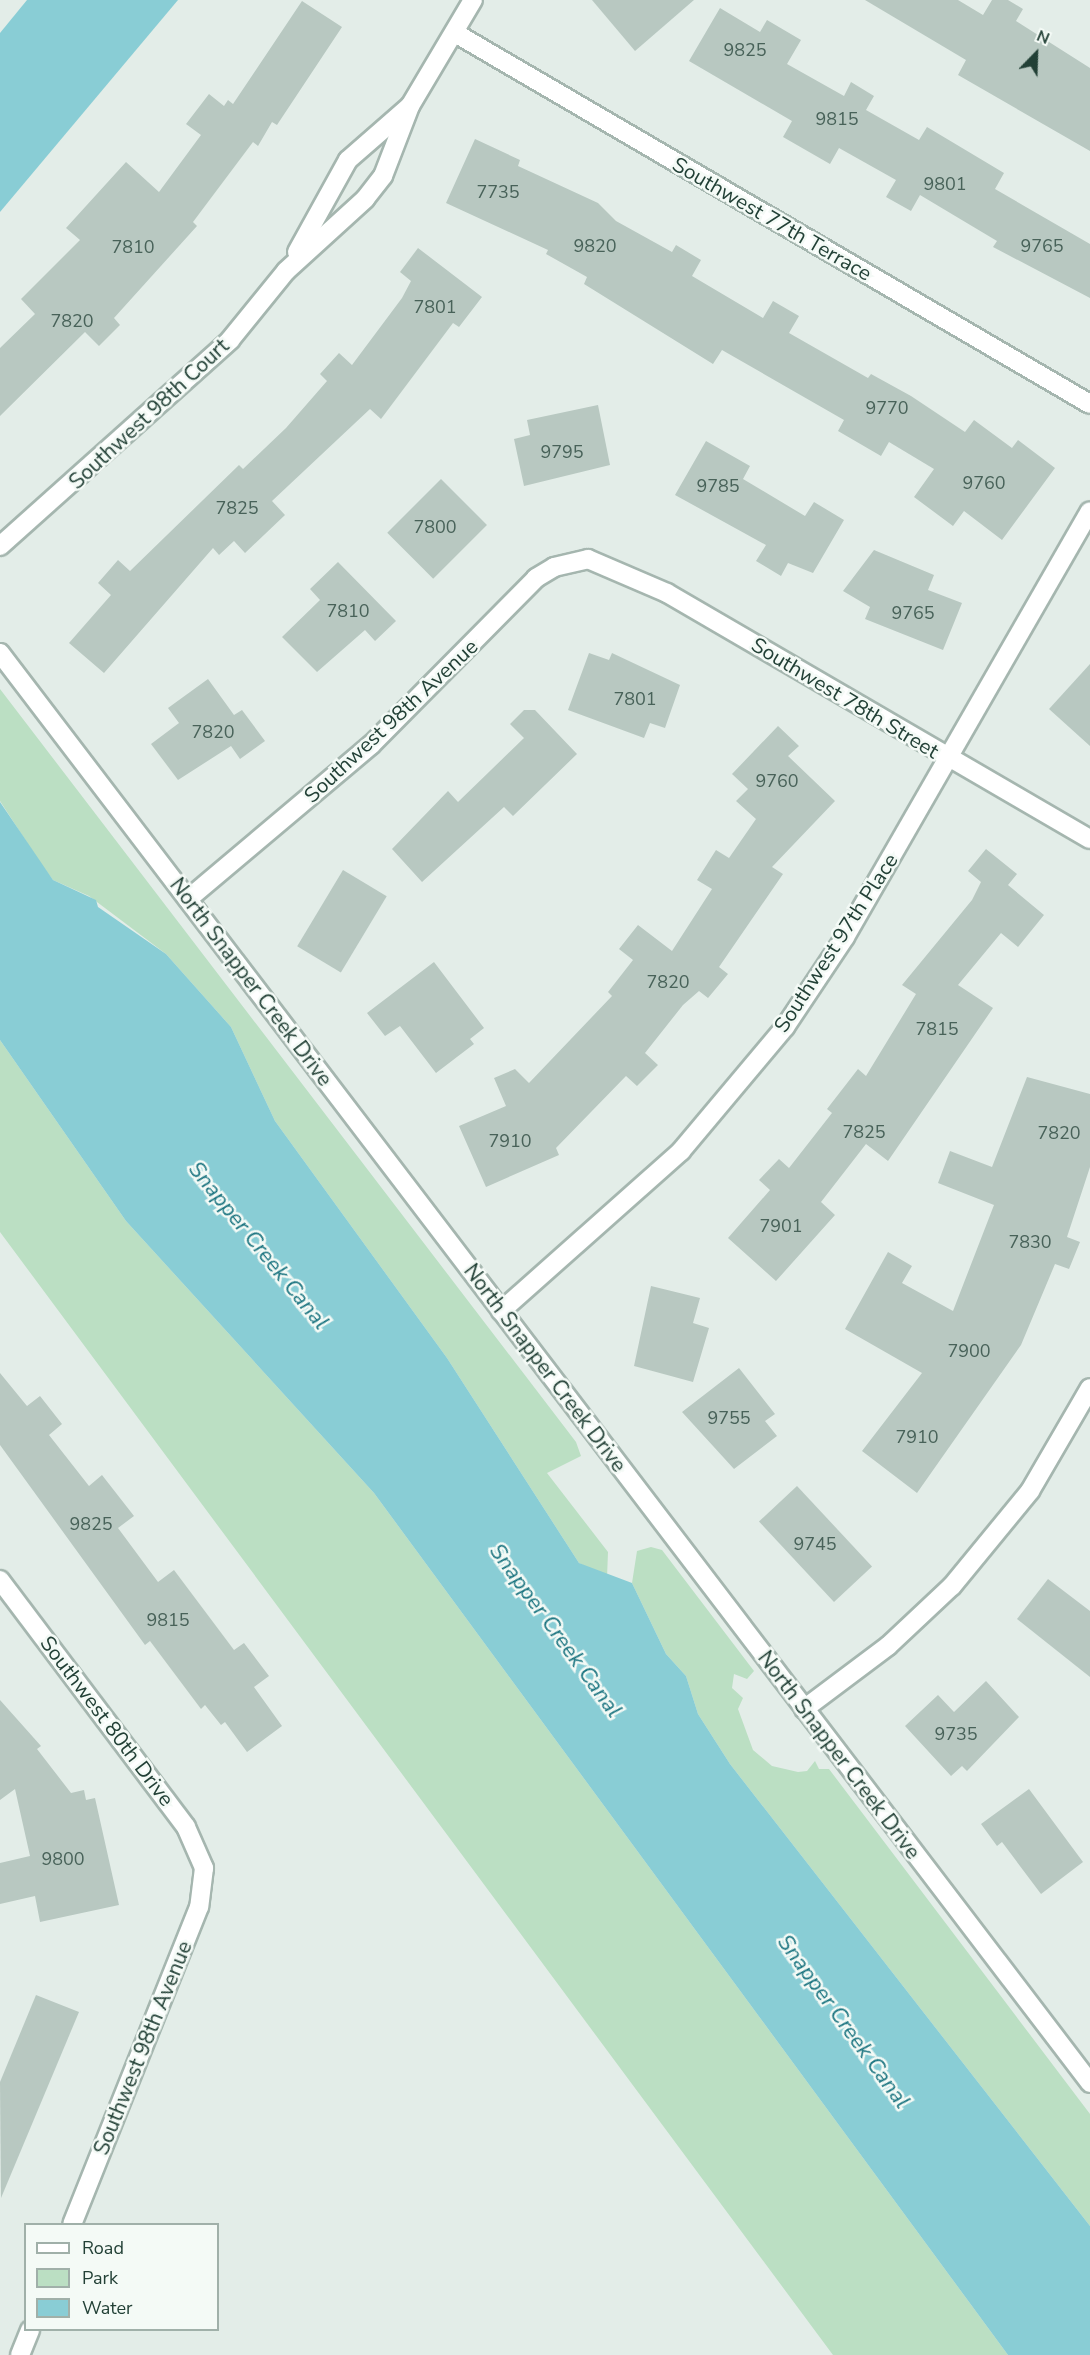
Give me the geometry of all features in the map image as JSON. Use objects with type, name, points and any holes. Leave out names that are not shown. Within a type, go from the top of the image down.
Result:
[{"type":"street","name":"Southwest 98th Court","points":[[0,546],[230,340],[286,271],[374,189],[410,106],[473,0]]},
{"type":"street","name":"Southwest 77th Terrace","points":[[455,33],[1090,404]]},
{"type":"street","name":"Southwest 98th Court","points":[[286,271],[348,160],[410,106]]},
{"type":"street","name":"Southwest 97th Place","points":[[501,1311],[604,1225],[729,1099],[839,946],[1090,511]]},
{"type":"street","name":"Southwest 78th Street","points":[[598,560],[668,593],[948,759],[1090,839]]},
{"type":"street","name":"Southwest 98th Avenue","points":[[188,899],[371,745],[536,578],[570,561],[598,560]]},
{"type":"street","name":"North Snapper Creek Drive","points":[[0,653],[1090,2084]]},
{"type":"street","points":[[804,1708],[888,1646],[952,1586],[1030,1491],[1090,1388]]},
{"type":"street","name":"Southwest 80th Drive","points":[[0,1580],[177,1814],[204,1868]]},
{"type":"street","name":"Southwest 98th Avenue","points":[[72,2223],[199,1907],[204,1868]]},
{"type":"street","points":[[20,2355],[30,2331]]},
{"type":"green space","points":[[0,689],[576,1442],[581,1456],[547,1473],[608,1552],[607,1578],[579,1563],[447,1358],[275,1121],[231,1027],[166,954],[89,896],[53,880],[39,861],[0,801]]},
{"type":"green space","points":[[0,1040],[126,1221],[374,1493],[1008,2355],[833,2355],[0,1232]]},
{"type":"green space","points":[[651,1547],[662,1550],[754,1671],[747,1679],[734,1674],[732,1688],[743,1698],[738,1709],[753,1750],[772,1766],[798,1772],[807,1771],[815,1761],[819,1769],[829,1769],[1090,2114],[1090,2226],[730,1764],[698,1714],[686,1676],[666,1654],[632,1583],[637,1551]]},
{"type":"water","points":[[27,0],[178,0],[0,212],[0,33]]},
{"type":"water","name":"Snapper Creek Canal","points":[[0,802],[53,880],[96,900],[98,907],[166,954],[231,1027],[275,1121],[447,1358],[579,1563],[632,1583],[666,1654],[686,1676],[698,1714],[730,1764],[1090,2226],[1090,2355],[1008,2355],[374,1493],[126,1221],[0,1040]]},
{"type":"building","points":[[592,0],[694,0],[635,51]]},
{"type":"building","points":[[865,0],[958,0],[983,15],[992,0],[1008,0],[1023,9],[1016,21],[1090,68],[1090,151],[958,75],[966,60]]},
{"type":"building","points":[[302,1],[342,27],[277,125],[272,122],[258,146],[253,142],[193,222],[197,226],[114,318],[120,325],[99,346],[85,332],[0,416],[0,348],[35,314],[21,299],[80,240],[66,228],[126,162],[159,192],[201,135],[186,124],[209,94],[224,106],[228,100],[233,104]]},
{"type":"building","points":[[720,8],[760,32],[767,20],[801,40],[787,64],[844,96],[851,82],[874,96],[866,110],[919,140],[927,127],[1004,173],[995,189],[1090,244],[1090,298],[993,247],[997,241],[920,195],[911,211],[886,197],[896,180],[839,148],[830,164],[783,137],[792,121],[689,61]]},
{"type":"building","points":[[475,139],[520,160],[518,166],[598,203],[616,221],[672,252],[676,245],[701,260],[692,276],[763,318],[773,301],[799,316],[789,333],[868,378],[871,374],[911,396],[965,432],[974,420],[1012,448],[1018,440],[1055,468],[1002,540],[964,511],[953,526],[914,497],[934,469],[889,442],[881,456],[838,431],[844,420],[722,350],[713,364],[584,284],[587,277],[546,254],[548,250],[446,203]]},
{"type":"building","points":[[418,248],[482,297],[459,327],[453,323],[381,419],[370,409],[272,501],[285,515],[245,553],[234,541],[219,555],[213,548],[104,673],[69,643],[111,595],[98,583],[118,560],[130,571],[239,465],[243,469],[286,428],[327,381],[320,374],[339,353],[352,365],[402,298],[411,281],[400,272]]},
{"type":"building","points":[[598,405],[610,465],[524,486],[514,439],[530,435],[527,420]]},
{"type":"building","points":[[706,441],[750,466],[743,479],[805,516],[814,502],[844,520],[813,573],[788,563],[781,576],[756,561],[766,545],[675,495]]},
{"type":"building","points":[[441,479],[487,525],[433,579],[387,533]]},
{"type":"building","points":[[874,550],[934,575],[928,590],[962,603],[943,650],[865,619],[870,607],[843,591]]},
{"type":"building","points":[[338,562],[396,621],[375,641],[365,630],[317,672],[282,637],[320,600],[310,589]]},
{"type":"building","points":[[589,653],[609,660],[612,653],[680,685],[665,728],[650,723],[644,738],[568,710]]},
{"type":"building","points":[[1090,664],[1090,746],[1049,709]]},
{"type":"building","points":[[208,679],[234,715],[242,710],[265,741],[240,759],[231,746],[178,780],[151,744],[179,723],[168,708]]},
{"type":"building","points":[[524,710],[535,710],[577,754],[513,816],[504,807],[422,882],[392,849],[448,791],[458,802],[524,738],[510,724]]},
{"type":"building","points":[[778,726],[799,746],[788,756],[835,801],[772,867],[783,874],[719,967],[728,974],[708,998],[699,991],[683,1005],[645,1053],[658,1065],[637,1086],[626,1076],[556,1148],[559,1155],[486,1187],[459,1126],[506,1106],[494,1078],[515,1069],[529,1083],[612,996],[608,992],[633,960],[619,949],[638,925],[672,951],[712,889],[697,880],[716,850],[729,858],[756,819],[736,801],[748,789],[732,774]]},
{"type":"building","points":[[986,849],[1017,874],[1008,885],[1044,915],[1018,947],[1001,933],[958,985],[993,1008],[888,1161],[866,1144],[821,1202],[835,1215],[776,1281],[728,1238],[770,1190],[759,1180],[779,1159],[789,1168],[832,1113],[827,1109],[858,1069],[866,1076],[916,994],[902,985],[972,900],[981,882],[968,871]]},
{"type":"building","points":[[343,870],[387,896],[341,973],[297,946]]},
{"type":"building","points":[[434,962],[484,1028],[470,1039],[474,1044],[436,1073],[400,1026],[385,1036],[367,1013]]},
{"type":"building","points":[[1027,1077],[1090,1094],[1090,1167],[1067,1237],[1080,1242],[1069,1269],[1055,1264],[1021,1345],[917,1493],[862,1451],[922,1373],[845,1329],[888,1252],[912,1266],[902,1283],[953,1311],[994,1205],[938,1183],[950,1151],[992,1167]]},
{"type":"building","points":[[651,1286],[700,1298],[693,1323],[709,1328],[693,1382],[634,1366]]},
{"type":"building","points":[[739,1368],[775,1414],[765,1421],[777,1436],[734,1469],[682,1412]]},
{"type":"building","points":[[0,1373],[27,1406],[40,1396],[62,1424],[49,1435],[89,1486],[102,1475],[134,1516],[118,1528],[158,1582],[174,1570],[234,1650],[244,1643],[269,1676],[254,1687],[282,1726],[247,1752],[225,1722],[221,1725],[205,1705],[201,1709],[150,1641],[145,1645],[0,1445]]},
{"type":"building","points":[[797,1486],[872,1566],[834,1602],[759,1521]]},
{"type":"building","points":[[1048,1579],[1090,1611],[1090,1677],[1017,1619]]},
{"type":"building","points":[[986,1681],[1019,1717],[967,1771],[962,1766],[951,1776],[905,1726],[938,1695],[954,1712]]},
{"type":"building","points":[[0,1700],[41,1746],[37,1749],[71,1793],[84,1790],[86,1800],[95,1798],[119,1905],[40,1922],[35,1896],[0,1904],[0,1863],[30,1856],[15,1789],[0,1800]]},
{"type":"building","points":[[1029,1789],[1083,1862],[1041,1894],[1002,1842],[997,1846],[981,1824]]},
{"type":"building","points":[[36,1995],[79,2012],[1,2198],[0,2082]]}]
